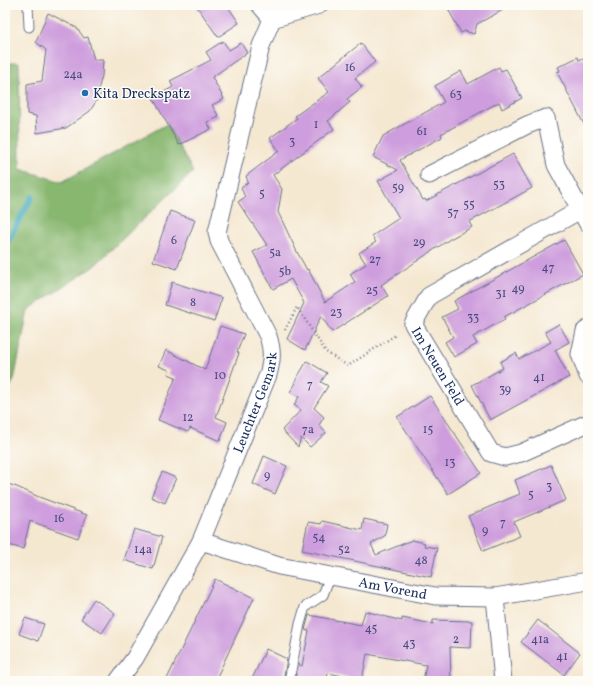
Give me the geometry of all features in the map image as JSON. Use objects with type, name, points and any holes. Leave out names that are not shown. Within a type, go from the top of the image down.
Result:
[{"type":"street","points":[[260,5],[272,18],[319,5]]},
{"type":"street","name":"Leuchter Gemark","points":[[118,681],[135,658],[201,541],[272,362],[272,348],[268,336],[219,241],[217,232],[261,46],[272,18]]},
{"type":"street","name":"Im Neuen Feld","points":[[429,175],[527,125],[546,118],[556,165],[584,217],[429,296],[413,324],[491,453],[505,457],[521,453],[588,423]]},
{"type":"street","points":[[588,329],[585,331],[580,354],[588,376]]},
{"type":"street","name":"Am Vorend","points":[[201,541],[279,566],[435,596],[495,597],[588,581]]},
{"type":"street","points":[[495,597],[503,681]]},
{"type":"lane","points":[[28,5],[29,27]]},
{"type":"lane","points":[[289,681],[300,624],[305,607],[323,595],[330,576]]},
{"type":"path","points":[[272,348],[282,337],[296,307],[326,352],[348,366],[413,324]]},
{"type":"green space","points":[[5,63],[19,63],[20,169],[62,182],[167,124],[193,172],[93,267],[28,310],[14,380],[5,396]]},
{"type":"building","points":[[196,5],[227,5],[239,23],[218,37]]},
{"type":"building","points":[[446,5],[512,5],[477,24],[474,34],[465,31],[461,33]]},
{"type":"building","points":[[48,13],[77,28],[84,38],[88,37],[94,60],[103,60],[102,76],[98,90],[102,92],[90,111],[66,128],[37,133],[36,116],[27,114],[27,84],[42,81],[46,50],[36,42]]},
{"type":"building","points":[[223,41],[229,50],[241,43],[247,53],[212,77],[224,99],[212,105],[219,117],[207,122],[211,129],[179,145],[153,98],[173,87],[170,81],[211,60],[206,52]]},
{"type":"building","points":[[361,43],[375,62],[355,78],[362,87],[347,99],[350,102],[328,121],[334,129],[273,175],[282,189],[278,212],[297,252],[307,270],[308,269],[325,302],[355,282],[350,274],[366,264],[359,253],[376,242],[372,236],[399,218],[378,181],[398,170],[373,157],[383,136],[444,102],[435,86],[461,71],[468,84],[499,67],[501,71],[506,69],[522,98],[502,109],[499,102],[441,134],[442,137],[400,160],[423,200],[425,199],[426,201],[513,154],[532,188],[469,222],[472,227],[450,239],[381,285],[388,296],[332,332],[321,316],[305,350],[287,339],[304,303],[291,279],[273,289],[253,252],[267,245],[238,202],[245,197],[241,188],[248,182],[246,176],[279,151],[270,138],[297,118],[295,116],[329,92],[318,78]]},
{"type":"building","points":[[588,56],[588,132],[557,72],[560,71],[558,67],[578,57],[579,60]]},
{"type":"building","points":[[170,211],[195,220],[177,269],[153,261]]},
{"type":"building","points":[[564,240],[583,274],[504,317],[505,319],[473,337],[477,344],[454,357],[445,342],[453,337],[442,317],[458,309],[454,301]]},
{"type":"building","points":[[172,282],[222,298],[214,321],[165,305]]},
{"type":"building","points":[[559,324],[569,342],[555,350],[569,377],[490,420],[472,385],[503,368],[500,362],[516,353],[519,359],[551,342],[545,332]]},
{"type":"building","points":[[220,326],[244,334],[237,352],[239,353],[216,417],[227,422],[220,441],[190,428],[188,432],[158,420],[176,377],[168,374],[169,370],[159,366],[166,350],[205,370]]},
{"type":"building","points":[[307,361],[327,373],[321,382],[328,386],[314,408],[324,417],[319,425],[326,433],[310,447],[301,438],[298,447],[282,430],[301,410],[294,405],[299,397],[290,392]]},
{"type":"building","points":[[430,396],[481,473],[448,494],[397,417]]},
{"type":"building","points":[[264,456],[287,466],[275,494],[253,484]]},
{"type":"building","points":[[551,465],[566,500],[514,522],[520,536],[483,551],[468,516],[520,494],[515,480]]},
{"type":"building","points":[[162,472],[176,478],[165,503],[151,497]]},
{"type":"building","points":[[5,483],[87,515],[78,538],[30,521],[23,549],[5,544]]},
{"type":"building","points":[[364,519],[387,524],[386,535],[371,544],[376,555],[412,540],[425,543],[424,546],[437,548],[431,577],[302,550],[308,522],[321,524],[322,521],[362,530]]},
{"type":"building","points":[[134,529],[162,537],[153,569],[124,560]]},
{"type":"building","points":[[215,579],[254,598],[215,681],[166,681]]},
{"type":"building","points":[[94,599],[115,613],[102,633],[81,619]]},
{"type":"building","points":[[365,611],[402,621],[402,618],[433,624],[433,620],[472,621],[471,648],[450,647],[451,681],[423,681],[426,665],[367,654],[362,680],[328,673],[327,678],[333,681],[295,681],[298,664],[302,666],[309,631],[305,630],[309,615],[361,625]]},
{"type":"building","points":[[25,618],[44,624],[38,641],[19,634]]},
{"type":"building","points":[[538,620],[580,653],[564,675],[521,642]]},
{"type":"building","points":[[266,649],[287,659],[283,681],[251,681]]},
{"type":"waterway","points":[[5,246],[32,197]]},
{"type":"place","name":"Kita Dreckspatz","points":[[85,93]]}]
